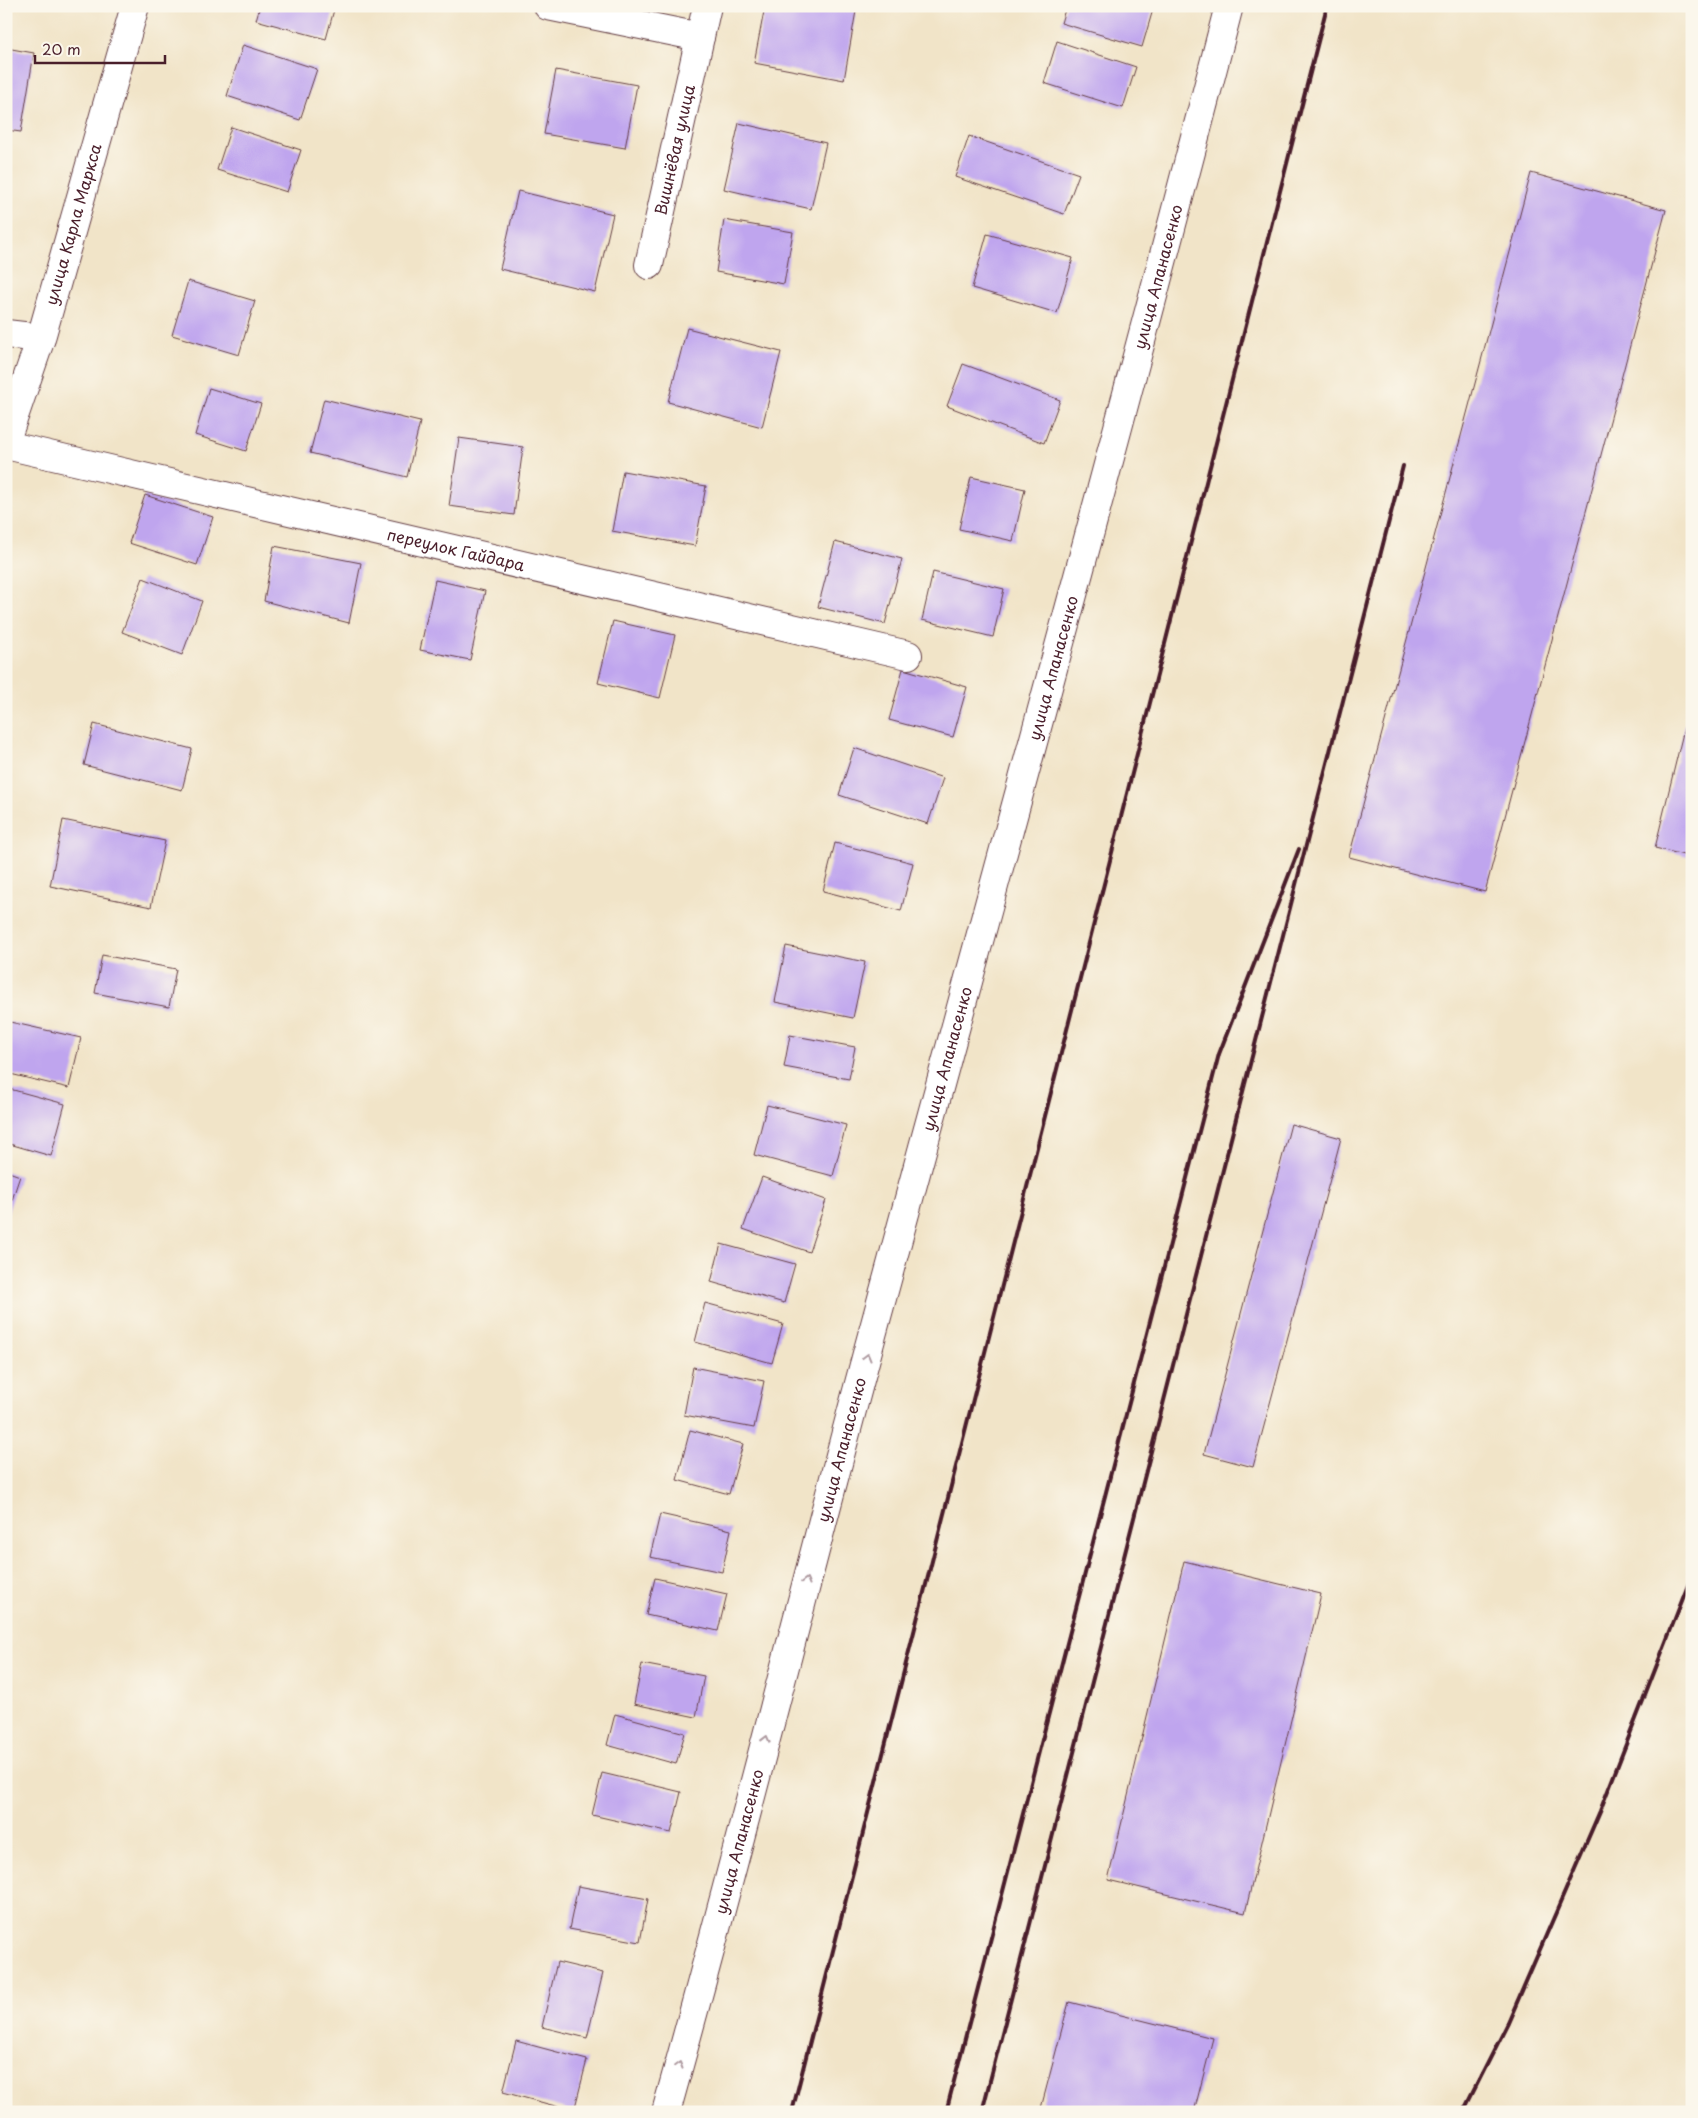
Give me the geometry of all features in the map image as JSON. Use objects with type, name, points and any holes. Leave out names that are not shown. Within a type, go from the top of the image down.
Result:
[{"type":"street","name":"улица Карла Маркса","points":[[6,440],[42,338],[135,6]]},
{"type":"street","points":[[548,6],[700,37]]},
{"type":"street","name":"Вишнёвая улица","points":[[649,264],[707,6]]},
{"type":"street","name":"улица Апанасенко","points":[[666,2112],[709,1958],[799,1610],[1039,723],[1229,6]]},
{"type":"street","points":[[6,334],[42,338]]},
{"type":"street","name":"переулок Гайдара","points":[[6,445],[908,655]]},
{"type":"building","points":[[260,6],[335,6],[326,39],[256,20]]},
{"type":"building","points":[[765,6],[828,6],[856,11],[844,80],[754,63]]},
{"type":"building","points":[[1066,6],[1154,6],[1142,47],[1061,23]]},
{"type":"building","points":[[1057,41],[1136,67],[1123,108],[1044,83]]},
{"type":"building","points":[[243,45],[317,69],[300,120],[227,96]]},
{"type":"building","points":[[6,48],[34,53],[21,132],[6,130]]},
{"type":"building","points":[[556,70],[637,85],[625,148],[544,134]]},
{"type":"building","points":[[739,123],[826,143],[811,209],[724,189]]},
{"type":"building","points":[[231,127],[301,150],[287,192],[217,170]]},
{"type":"building","points":[[969,136],[1079,174],[1064,214],[955,177]]},
{"type":"building","points":[[1531,173],[1666,210],[1485,892],[1349,857]]},
{"type":"building","points":[[518,191],[613,214],[595,292],[500,269]]},
{"type":"building","points":[[724,220],[793,232],[784,284],[716,272]]},
{"type":"building","points":[[987,234],[1073,258],[1057,313],[972,288]]},
{"type":"building","points":[[188,281],[255,301],[239,355],[172,335]]},
{"type":"building","points":[[687,328],[781,352],[762,427],[668,402]]},
{"type":"building","points":[[963,364],[1060,400],[1044,443],[947,406]]},
{"type":"building","points":[[209,388],[261,404],[246,451],[195,435]]},
{"type":"building","points":[[324,399],[420,422],[407,477],[310,453]]},
{"type":"building","points":[[459,438],[523,447],[514,515],[449,506]]},
{"type":"building","points":[[623,471],[706,486],[695,546],[612,531]]},
{"type":"building","points":[[971,477],[1025,489],[1013,541],[959,529]]},
{"type":"building","points":[[145,495],[213,517],[197,565],[129,543]]},
{"type":"building","points":[[835,542],[902,559],[885,624],[818,607]]},
{"type":"building","points":[[274,546],[361,563],[349,623],[264,601]]},
{"type":"building","points":[[933,572],[1004,589],[993,637],[922,620]]},
{"type":"building","points":[[143,578],[202,601],[182,655],[122,632]]},
{"type":"building","points":[[435,580],[485,591],[470,660],[420,650]]},
{"type":"building","points":[[613,621],[675,635],[660,698],[598,683]]},
{"type":"building","points":[[903,669],[967,687],[953,737],[889,720]]},
{"type":"building","points":[[1692,700],[1692,857],[1655,848]]},
{"type":"building","points":[[94,724],[192,749],[182,790],[84,765]]},
{"type":"building","points":[[854,748],[943,778],[928,824],[839,795]]},
{"type":"building","points":[[63,820],[165,841],[151,907],[50,886]]},
{"type":"building","points":[[835,843],[913,863],[901,911],[823,891]]},
{"type":"building","points":[[786,946],[865,962],[853,1018],[775,1002]]},
{"type":"building","points":[[102,955],[176,969],[169,1007],[95,993]]},
{"type":"building","points":[[10,1022],[81,1038],[69,1088],[6,1073],[6,1040]]},
{"type":"building","points":[[790,1035],[855,1047],[849,1079],[784,1067]]},
{"type":"building","points":[[6,1088],[65,1104],[51,1156],[6,1143]]},
{"type":"building","points":[[767,1105],[846,1125],[833,1176],[754,1155]]},
{"type":"building","points":[[1291,1124],[1341,1138],[1253,1467],[1204,1454]]},
{"type":"building","points":[[6,1171],[20,1176],[7,1215],[6,1215]]},
{"type":"building","points":[[762,1177],[826,1200],[809,1252],[743,1229]]},
{"type":"building","points":[[721,1244],[795,1264],[784,1303],[711,1282]]},
{"type":"building","points":[[705,1303],[783,1324],[772,1363],[695,1342]]},
{"type":"building","points":[[693,1367],[764,1381],[754,1428],[684,1415]]},
{"type":"building","points":[[690,1430],[743,1444],[729,1494],[677,1480]]},
{"type":"building","points":[[660,1514],[731,1530],[722,1572],[650,1557]]},
{"type":"building","points":[[1184,1561],[1321,1594],[1245,1913],[1108,1880]]},
{"type":"building","points":[[655,1578],[727,1594],[718,1631],[646,1615]]},
{"type":"building","points":[[642,1664],[704,1676],[696,1717],[634,1704]]},
{"type":"building","points":[[615,1714],[685,1733],[676,1764],[607,1745]]},
{"type":"building","points":[[602,1773],[681,1792],[671,1833],[592,1815]]},
{"type":"building","points":[[578,1886],[648,1899],[640,1942],[569,1929]]},
{"type":"building","points":[[557,1962],[603,1973],[587,2038],[542,2027]]},
{"type":"building","points":[[1069,2002],[1213,2038],[1194,2112],[1040,2112]]},
{"type":"building","points":[[516,2041],[587,2060],[574,2111],[503,2092]]},
{"type":"railway","points":[[792,2112],[1327,6]]},
{"type":"railway","points":[[982,2112],[1403,466]]},
{"type":"railway","points":[[946,2112],[1219,1054],[1299,849]]},
{"type":"railway","points":[[1463,2112],[1508,2023],[1600,1811],[1692,1575]]}]
